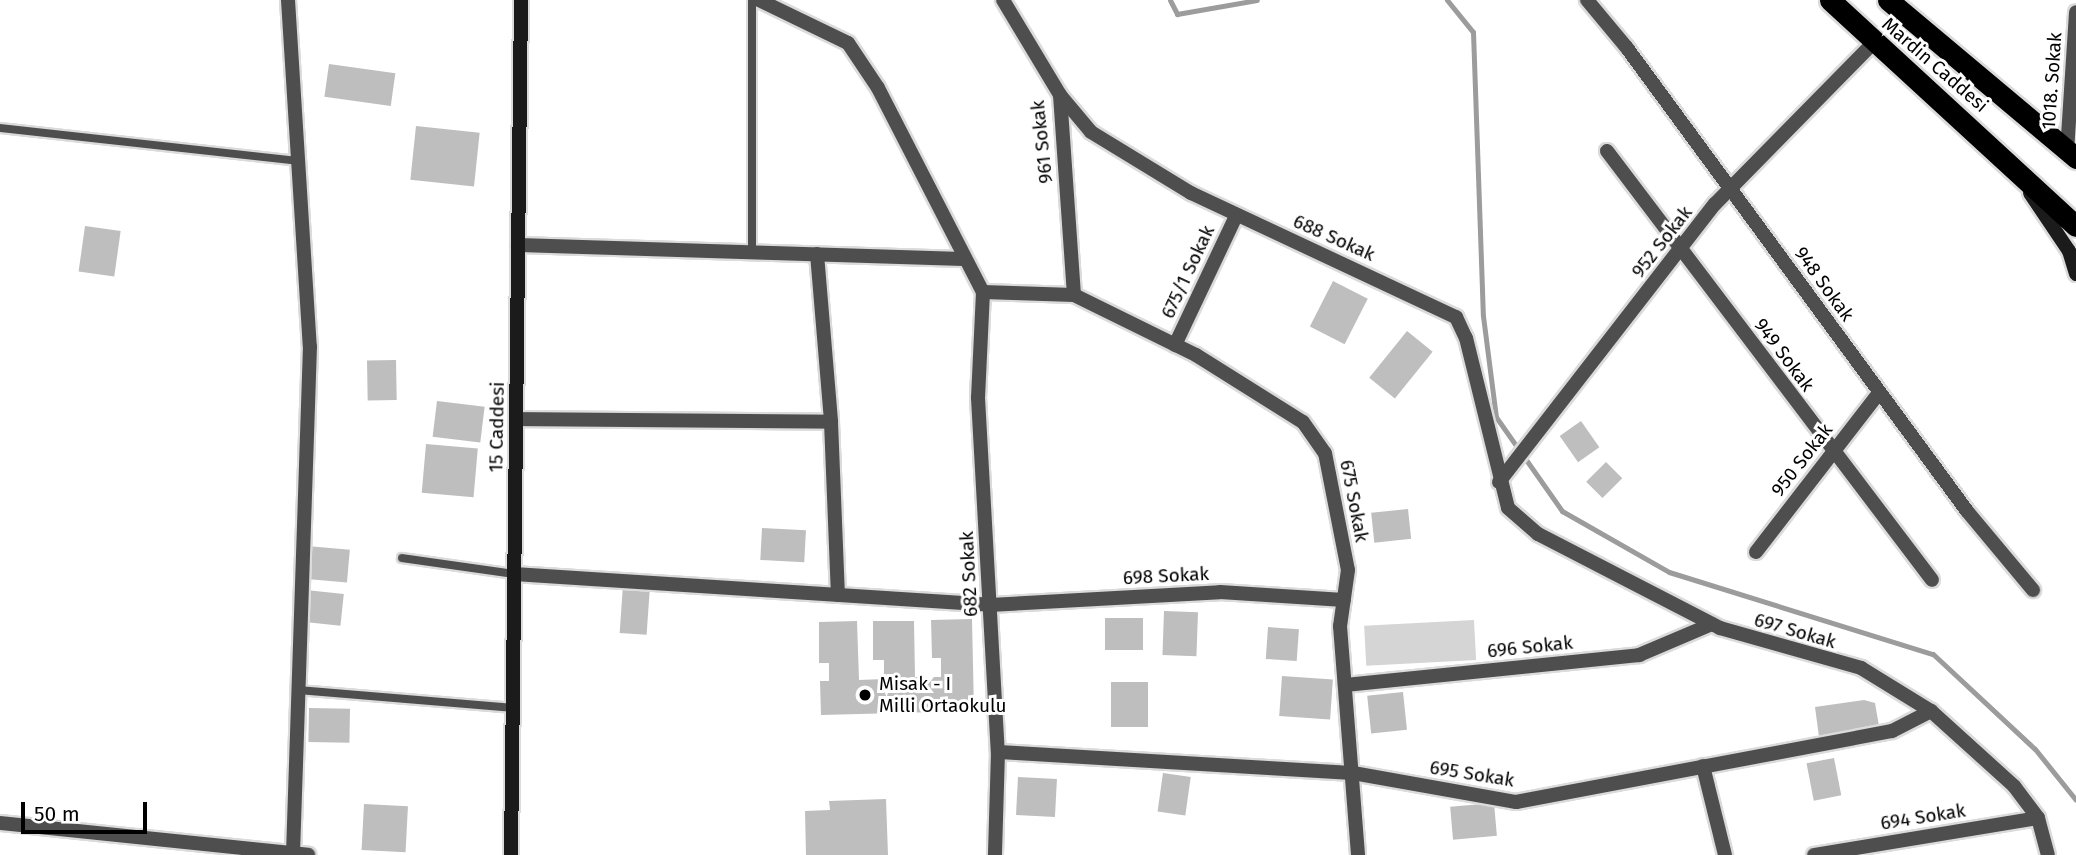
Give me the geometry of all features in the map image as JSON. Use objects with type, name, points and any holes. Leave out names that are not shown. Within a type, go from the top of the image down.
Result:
[{"type":"highway","name":"Mardin Caddesi","points":[[1830,0],[2010,162],[2076,226]]},
{"type":"highway","name":"Mardin Caddesi","points":[[1888,0],[2072,155]]},
{"type":"street","points":[[288,0],[310,346],[293,853]]},
{"type":"street","name":"15 Caddesi","points":[[511,855],[521,0]]},
{"type":"street","points":[[759,0],[848,43],[878,88],[983,292],[1074,295]]},
{"type":"street","name":"961 Sokak","points":[[1003,0],[1060,95],[1074,295]]},
{"type":"street","name":"948 Sokak","points":[[1587,0],[1731,189],[1879,393],[2033,590]]},
{"type":"street","name":"1018. Sokak","points":[[2072,155],[2076,12]]},
{"type":"street","name":"952 Sokak","points":[[1499,482],[1731,189],[1779,134],[1874,42]]},
{"type":"street","name":"688 Sokak","points":[[1060,95],[1091,132],[1236,216],[1456,317],[1466,338],[1499,482]]},
{"type":"street","name":"949 Sokak","points":[[1607,151],[1932,580]]},
{"type":"street","name":"Mardin Caddesi","points":[[2010,162],[2069,251],[2076,274]]},
{"type":"street","name":"675/1 Sokak","points":[[1175,345],[1236,216]]},
{"type":"street","points":[[518,245],[964,259]]},
{"type":"street","points":[[817,254],[831,422],[838,595]]},
{"type":"street","name":"682 Sokak","points":[[983,292],[978,398],[998,752],[995,855]]},
{"type":"street","name":"675 Sokak","points":[[1074,295],[1175,345],[1303,422],[1325,453],[1348,570],[1340,626],[1358,855]]},
{"type":"street","name":"950 Sokak","points":[[1756,552],[1879,393]]},
{"type":"street","points":[[516,419],[831,422]]},
{"type":"street","name":"697 Sokak","points":[[1499,482],[1508,508],[1538,534],[1712,624],[1765,644],[1861,668],[1931,711],[2014,786],[2038,818],[2048,855]]},
{"type":"street","name":"698 Sokak","points":[[514,574],[990,605],[1220,592],[1344,600]]},
{"type":"street","name":"696 Sokak","points":[[1345,685],[1639,655],[1712,624]]},
{"type":"street","name":"695 Sokak","points":[[998,752],[1353,773],[1516,802],[1892,731],[1931,711]]},
{"type":"street","points":[[1703,766],[1725,855]]},
{"type":"street","name":"694 Sokak","points":[[1814,855],[2038,818]]},
{"type":"street","points":[[0,823],[309,855]]},
{"type":"lane","points":[[751,252],[752,0]]},
{"type":"lane","points":[[0,128],[298,161]]},
{"type":"lane","points":[[402,558],[514,574]]},
{"type":"lane","points":[[299,690],[513,708]]},
{"type":"shaded area","points":[[1474,620],[1476,660],[1366,666],[1364,626]]},
{"type":"building","points":[[329,64],[395,73],[391,106],[324,97]]},
{"type":"building","points":[[416,126],[480,133],[474,186],[410,180]]},
{"type":"building","points":[[85,226],[121,231],[114,277],[79,272]]},
{"type":"building","points":[[1333,281],[1368,299],[1345,344],[1310,326]]},
{"type":"building","points":[[1407,331],[1433,352],[1395,398],[1369,378]]},
{"type":"building","points":[[396,360],[397,400],[368,401],[367,361]]},
{"type":"building","points":[[437,401],[485,407],[480,443],[433,437]]},
{"type":"building","points":[[1581,421],[1599,447],[1578,462],[1560,436]]},
{"type":"building","points":[[426,444],[478,449],[474,497],[422,493]]},
{"type":"building","points":[[1606,462],[1622,478],[1602,498],[1586,482]]},
{"type":"building","points":[[1408,509],[1411,539],[1374,543],[1371,513]]},
{"type":"building","points":[[762,528],[806,530],[804,562],[760,560]]},
{"type":"building","points":[[307,546],[350,550],[347,583],[304,579]]},
{"type":"building","points":[[623,585],[650,587],[647,635],[620,633]]},
{"type":"building","points":[[306,590],[344,594],[340,626],[303,622]]},
{"type":"building","points":[[1164,611],[1198,612],[1196,656],[1162,655]]},
{"type":"building","points":[[1105,618],[1143,618],[1143,650],[1105,650]]},
{"type":"building","points":[[972,619],[974,711],[821,715],[820,681],[829,681],[829,663],[819,663],[819,622],[857,621],[859,680],[884,679],[884,660],[873,660],[873,621],[914,621],[915,677],[941,677],[941,658],[932,658],[931,620]]},
{"type":"building","points":[[1268,627],[1299,629],[1297,661],[1266,659]]},
{"type":"building","points":[[1282,676],[1333,680],[1330,719],[1279,716]]},
{"type":"building","points":[[1111,682],[1148,682],[1148,727],[1111,727]]},
{"type":"building","points":[[1403,692],[1407,730],[1371,734],[1367,696]]},
{"type":"building","points":[[1864,700],[1875,703],[1879,726],[1819,737],[1815,707]]},
{"type":"building","points":[[309,708],[350,709],[349,743],[308,742]]},
{"type":"building","points":[[1834,758],[1841,795],[1814,801],[1807,763]]},
{"type":"building","points":[[1163,773],[1191,777],[1185,816],[1158,812]]},
{"type":"building","points":[[1018,777],[1057,779],[1055,817],[1016,815]]},
{"type":"building","points":[[886,799],[888,855],[806,855],[805,811],[830,810],[829,801]]},
{"type":"building","points":[[1494,803],[1497,836],[1453,840],[1450,807]]},
{"type":"building","points":[[364,804],[408,806],[406,852],[362,850]]},
{"type":"waterway","points":[[1170,0],[1177,14],[1257,0]]},
{"type":"waterway","points":[[1447,0],[1473,32],[1483,316],[1496,417],[1562,511],[1669,572],[1933,654],[2035,749],[2076,800]]},
{"type":"place","name":"Misak - I Milli Ortaokulu","points":[[865,695]]}]
